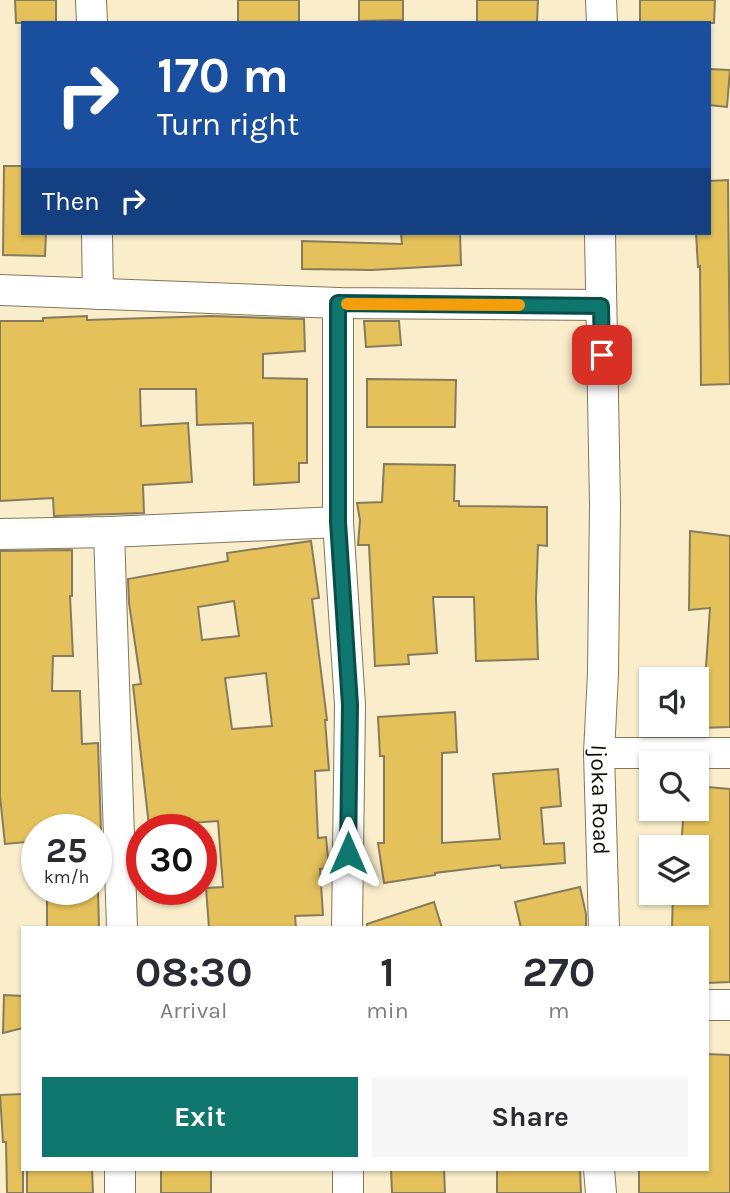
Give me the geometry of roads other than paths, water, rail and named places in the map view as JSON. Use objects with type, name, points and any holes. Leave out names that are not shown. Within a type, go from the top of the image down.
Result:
[{"type":"street","points":[[91,0],[92,21]]},
{"type":"street","points":[[601,0],[602,21]]},
{"type":"street","points":[[97,235],[98,294]]},
{"type":"street","name":"Ijoka Road","points":[[600,235],[605,505],[599,753],[604,926]]},
{"type":"street","points":[[0,290],[338,303],[601,306]]},
{"type":"street","points":[[338,303],[338,522],[350,705],[347,926]]},
{"type":"street","points":[[0,534],[338,522]]},
{"type":"street","points":[[109,532],[122,926]]},
{"type":"street","points":[[599,753],[730,753]]},
{"type":"street","points":[[709,1005],[730,1005]]},
{"type":"street","points":[[120,1171],[120,1193]]},
{"type":"street","points":[[348,1171],[348,1193]]},
{"type":"street","points":[[599,1171],[601,1193]]}]
